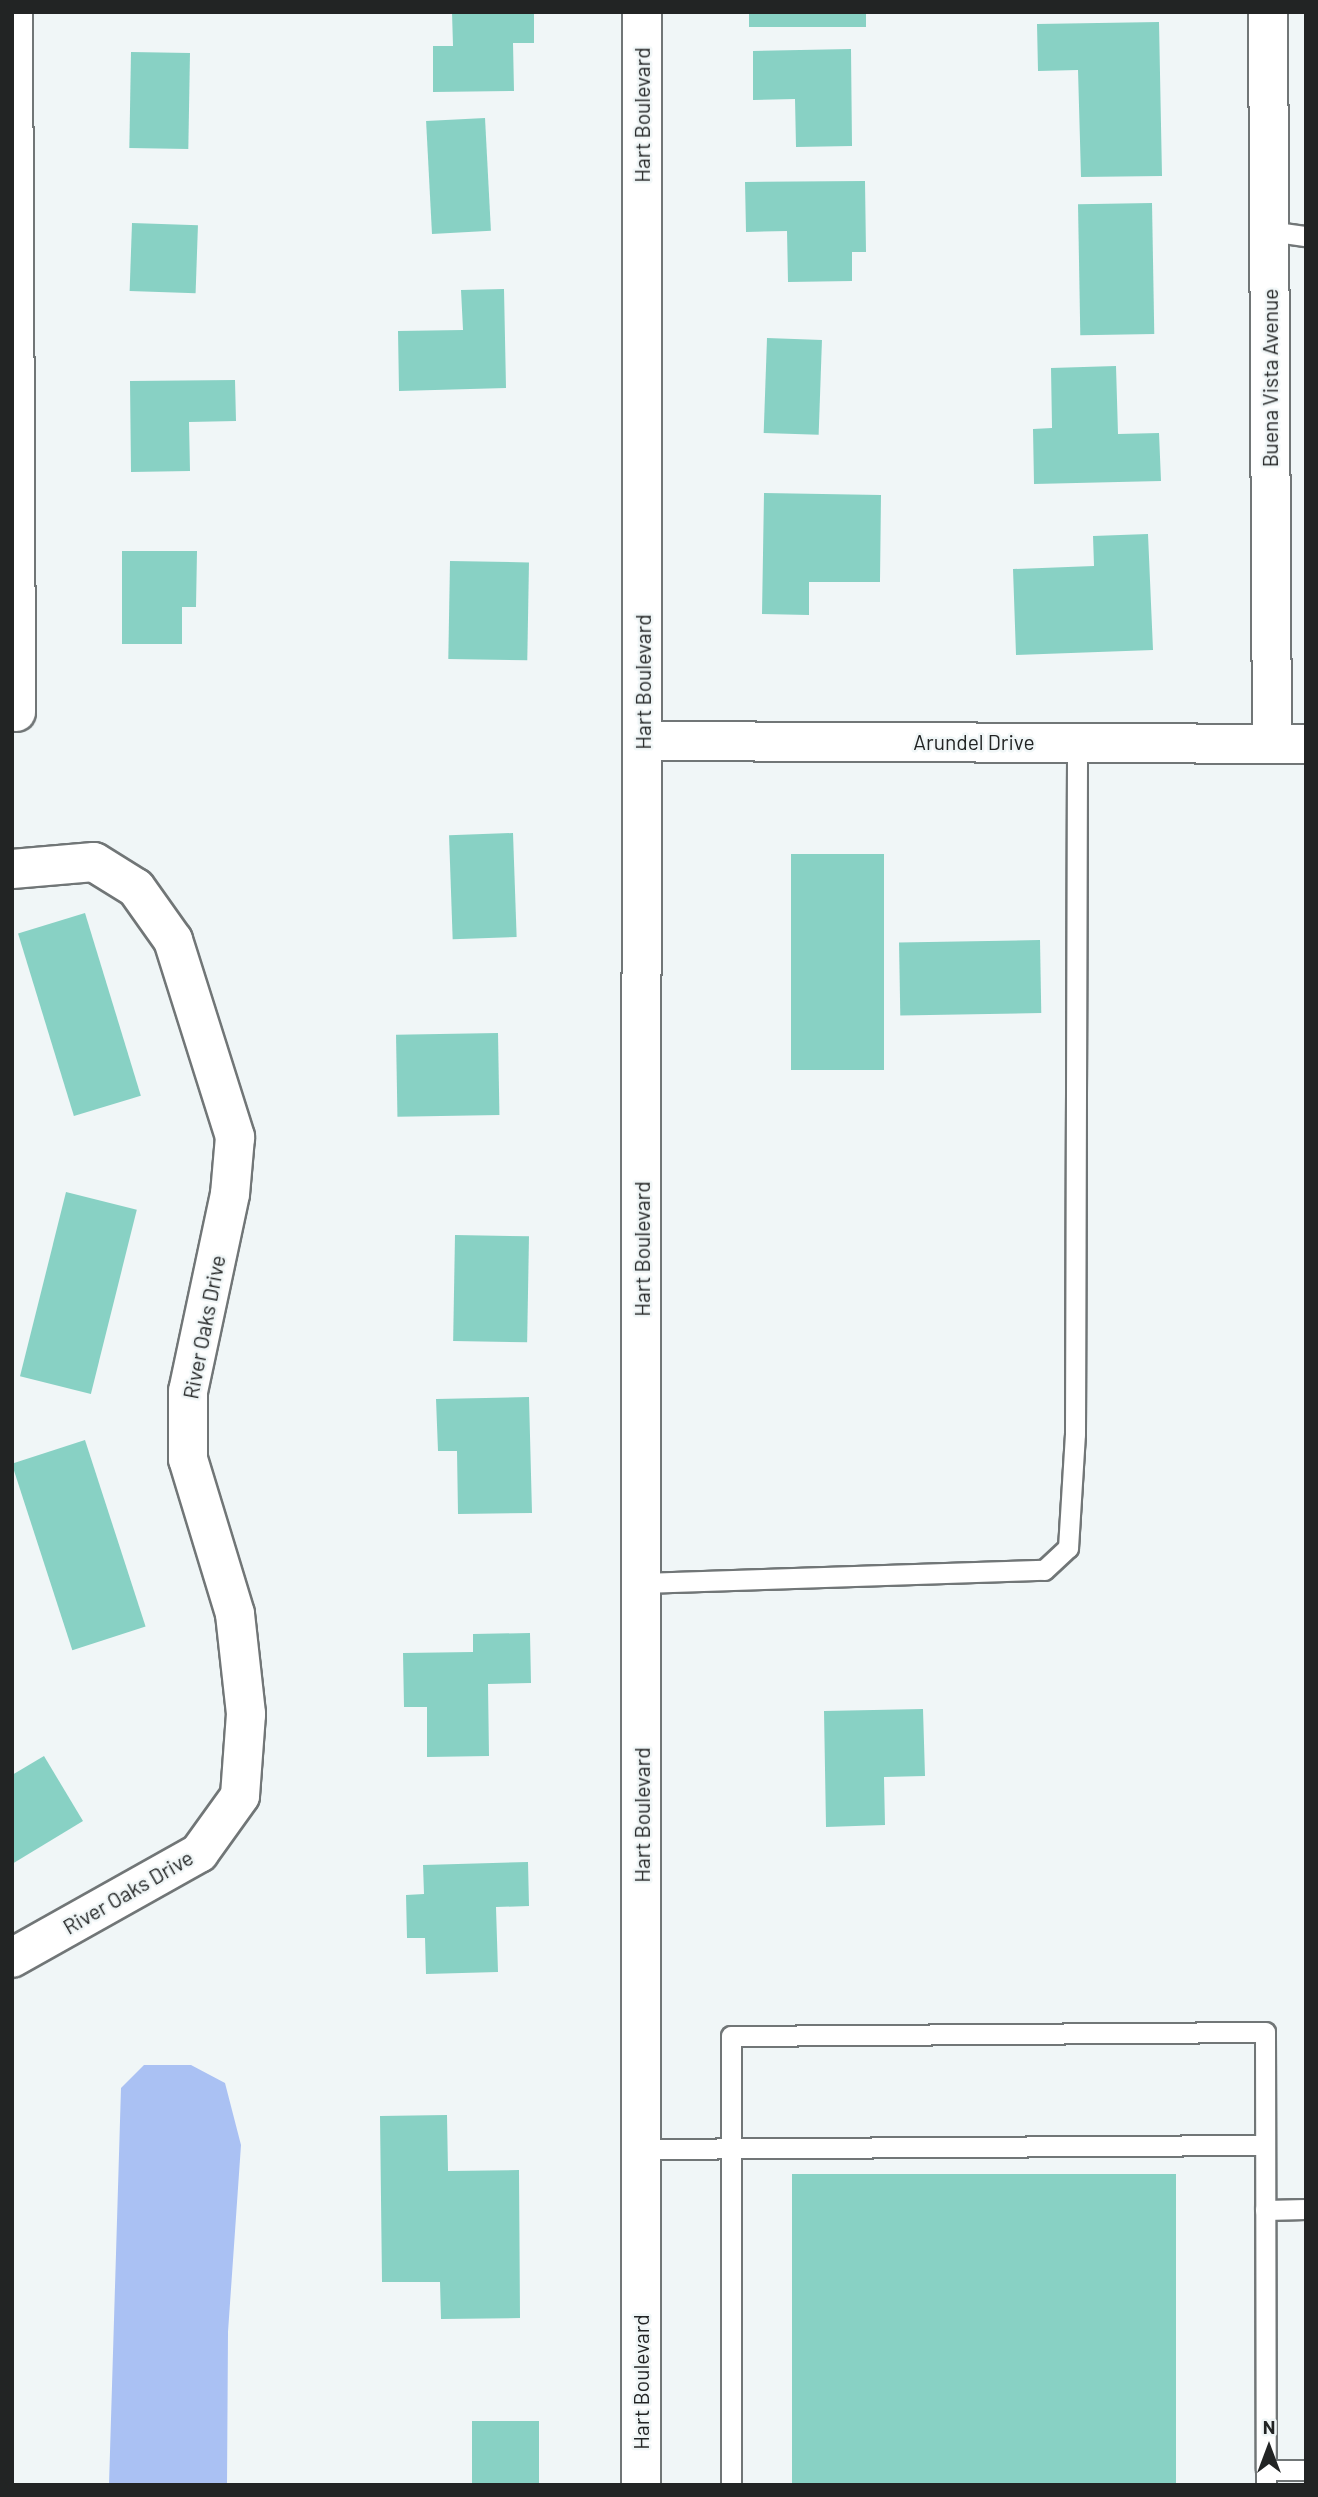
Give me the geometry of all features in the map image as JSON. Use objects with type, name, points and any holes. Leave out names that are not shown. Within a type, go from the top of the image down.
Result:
[{"type":"street","points":[[13,12],[16,712]]},
{"type":"street","name":"Hart Boulevard","points":[[641,2485],[642,12]]},
{"type":"street","name":"Buena Vista Avenue","points":[[1268,12],[1287,234],[1289,744]]},
{"type":"street","name":"Arundel Drive","points":[[643,741],[1289,744]]},
{"type":"street","name":"River Oaks Drive","points":[[12,869],[94,862],[136,888],[173,940],[235,1137],[230,1194],[188,1391],[188,1459],[235,1614],[246,1714],[240,1796],[199,1853],[12,1958]]},
{"type":"lane","points":[[642,1583],[1044,1570],[1068,1548],[1075,1434],[1077,743]]},
{"type":"lane","points":[[731,2485],[731,2036],[1265,2032],[1266,2477],[1306,2470]]},
{"type":"lane","points":[[641,2149],[1265,2145]]},
{"type":"lane","points":[[1265,2210],[1306,2209]]},
{"type":"water","points":[[144,2065],[191,2065],[225,2083],[241,2145],[228,2332],[227,2485],[109,2485],[121,2088]]},
{"type":"building","points":[[452,12],[534,12],[534,43],[513,43],[514,91],[433,92],[433,46],[453,46]]},
{"type":"building","points":[[749,12],[866,12],[866,27],[749,27]]},
{"type":"building","points":[[1159,22],[1162,176],[1081,177],[1078,70],[1038,71],[1037,24]]},
{"type":"building","points":[[851,49],[852,146],[796,147],[795,99],[753,100],[753,51]]},
{"type":"building","points":[[131,52],[190,53],[188,149],[129,148]]},
{"type":"building","points":[[485,118],[491,231],[432,234],[426,121]]},
{"type":"building","points":[[865,181],[866,252],[852,252],[852,281],[788,282],[787,231],[746,232],[745,182]]},
{"type":"building","points":[[1152,203],[1154,334],[1080,335],[1078,204]]},
{"type":"building","points":[[132,223],[198,225],[196,293],[130,291]]},
{"type":"building","points":[[504,289],[506,388],[399,391],[398,331],[463,330],[461,290]]},
{"type":"building","points":[[767,338],[822,340],[819,435],[764,433]]},
{"type":"building","points":[[1116,366],[1118,434],[1159,433],[1161,481],[1034,484],[1033,429],[1052,428],[1051,368]]},
{"type":"building","points":[[235,380],[236,421],[189,422],[190,471],[131,472],[130,381]]},
{"type":"building","points":[[764,493],[881,495],[880,582],[809,582],[809,615],[762,614]]},
{"type":"building","points":[[1148,534],[1153,650],[1016,655],[1013,569],[1094,566],[1093,536]]},
{"type":"building","points":[[122,551],[197,551],[196,607],[182,607],[182,644],[122,644]]},
{"type":"building","points":[[450,561],[529,562],[527,660],[448,659]]},
{"type":"building","points":[[513,833],[517,937],[453,939],[449,835]]},
{"type":"building","points":[[791,854],[884,854],[884,1070],[791,1070]]},
{"type":"building","points":[[85,913],[141,1096],[74,1116],[18,933]]},
{"type":"building","points":[[1040,940],[1041,1013],[900,1015],[899,942]]},
{"type":"building","points":[[498,1033],[499,1115],[397,1117],[396,1035]]},
{"type":"building","points":[[66,1192],[137,1210],[91,1394],[20,1376]]},
{"type":"building","points":[[455,1235],[529,1236],[527,1342],[453,1341]]},
{"type":"building","points":[[529,1397],[532,1513],[458,1514],[457,1451],[438,1451],[436,1399]]},
{"type":"building","points":[[85,1440],[146,1626],[72,1650],[12,1464]]},
{"type":"building","points":[[530,1633],[531,1683],[488,1684],[489,1756],[427,1757],[427,1707],[404,1707],[403,1653],[473,1652],[473,1634]]},
{"type":"building","points":[[923,1709],[925,1776],[884,1777],[885,1825],[826,1827],[824,1711]]},
{"type":"building","points":[[44,1756],[83,1821],[12,1864],[12,1775]]},
{"type":"building","points":[[528,1862],[529,1906],[496,1907],[498,1972],[426,1974],[425,1938],[407,1938],[406,1895],[424,1894],[423,1865]]},
{"type":"building","points":[[447,2115],[448,2171],[519,2170],[520,2318],[441,2319],[440,2282],[382,2282],[380,2116]]},
{"type":"building","points":[[792,2174],[1176,2174],[1176,2485],[792,2485]]},
{"type":"building","points":[[472,2421],[539,2421],[539,2485],[472,2485]]}]
